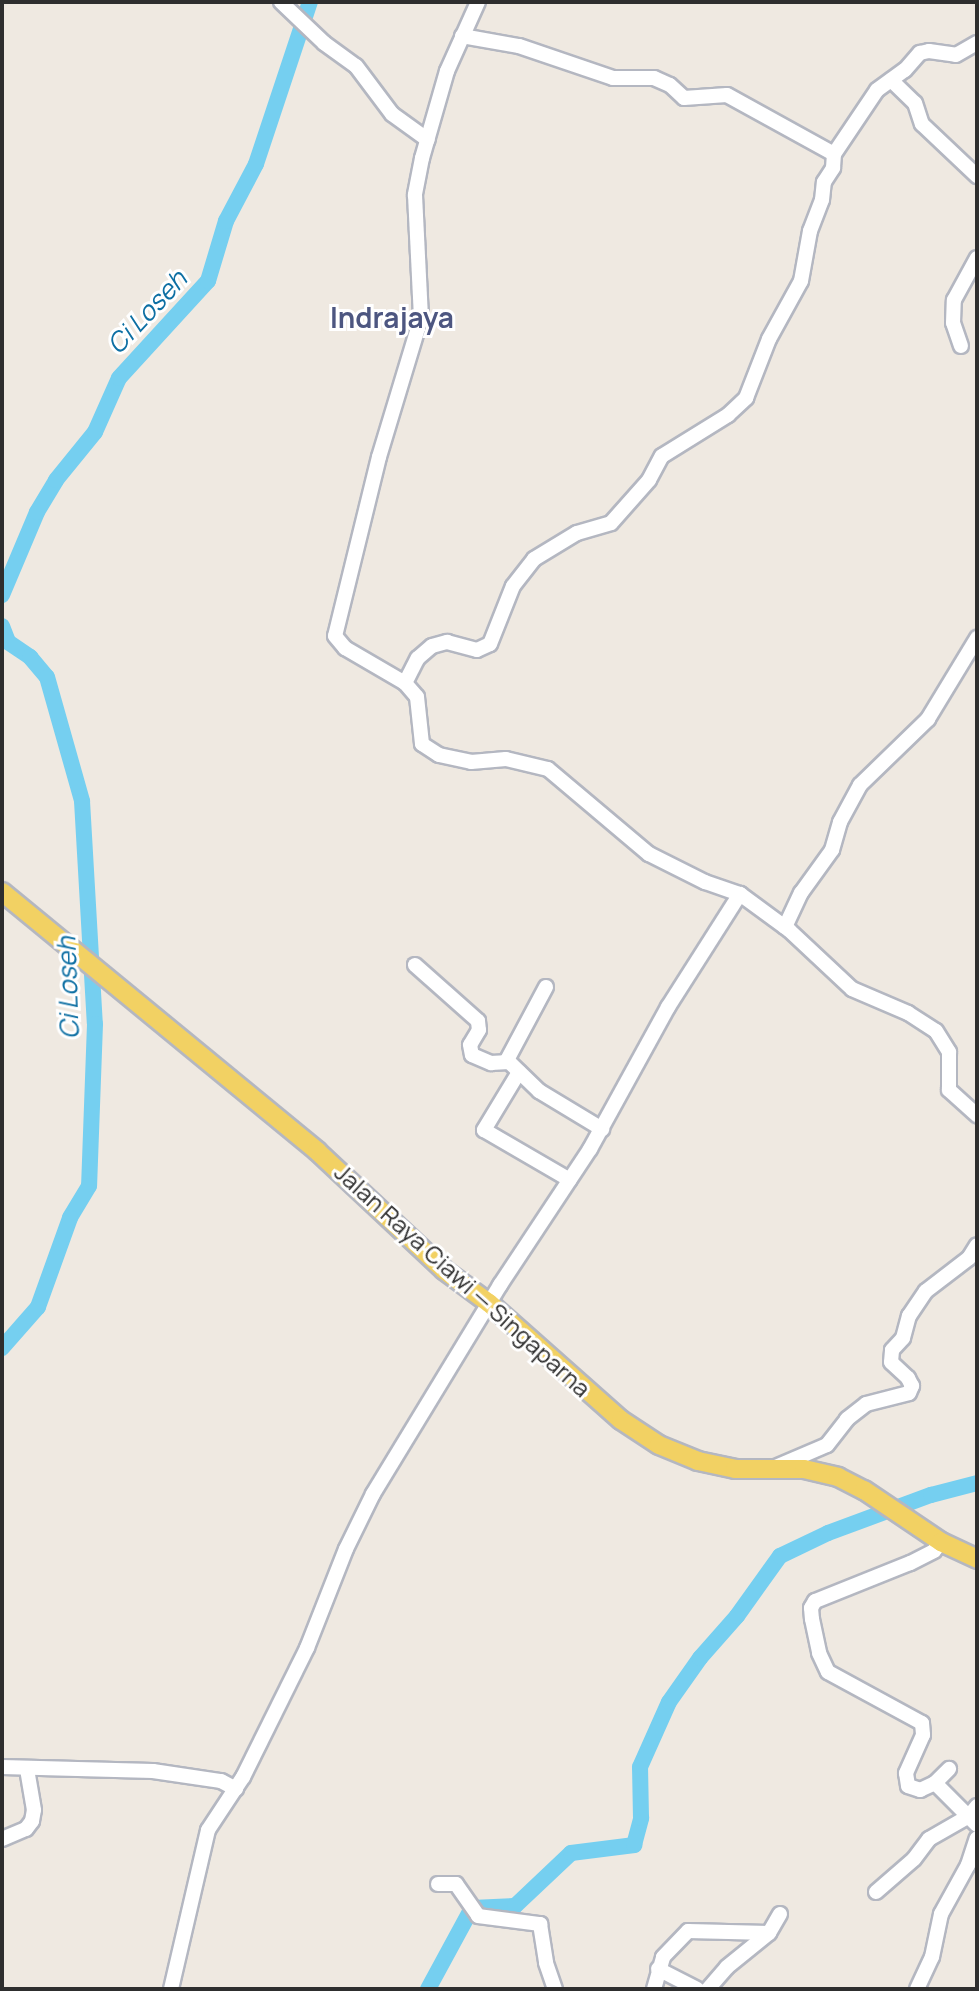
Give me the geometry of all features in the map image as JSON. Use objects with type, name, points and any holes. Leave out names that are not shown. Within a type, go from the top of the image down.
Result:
[{"type":"main road","name":"Jalan Raya Ciawi — Singaparna","points":[[2,892],[317,1151],[444,1270],[489,1303],[621,1420],[659,1445],[698,1461],[764,1470],[804,1469],[838,1477],[864,1490],[907,1522],[977,1559]]},
{"type":"street","points":[[478,2],[462,36],[428,140],[415,195],[421,318],[379,457],[335,636],[345,648],[405,683],[417,697],[422,744],[439,755],[471,762],[506,759],[548,769],[649,854],[705,882],[740,894],[785,927],[852,989],[908,1013],[936,1031],[949,1052],[949,1090],[977,1115]]},
{"type":"street","points":[[287,7],[356,66],[392,114],[428,140]]},
{"type":"street","points":[[462,36],[519,46],[613,78],[654,78],[670,85],[684,98],[727,95],[834,154]]},
{"type":"street","points":[[405,683],[422,653],[437,643],[447,642],[477,650],[490,644],[513,586],[534,559],[577,533],[611,523],[649,480],[662,456],[728,415],[746,398],[769,339],[801,281],[810,231],[824,182],[833,168],[834,154],[877,90],[920,53],[929,51],[956,55],[977,43]]},
{"type":"street","points":[[891,80],[915,103],[920,123],[977,176]]},
{"type":"street","points":[[961,346],[953,323],[954,300],[977,258]]},
{"type":"street","points":[[785,927],[801,893],[832,850],[840,822],[860,785],[928,719],[977,638]]},
{"type":"street","points":[[171,1989],[199,1855],[208,1830],[236,1789],[307,1648],[346,1549],[373,1494],[489,1303],[602,1129],[668,1007],[740,894]]},
{"type":"street","points":[[415,965],[478,1021],[479,1030],[470,1045],[472,1055],[491,1063],[514,1067]]},
{"type":"street","points":[[546,987],[507,1055],[514,1067],[539,1091],[602,1129]]},
{"type":"street","points":[[514,1067],[484,1130],[570,1180]]},
{"type":"street","points":[[764,1470],[827,1445],[847,1419],[866,1404],[909,1393],[912,1386],[891,1362],[892,1350],[903,1338],[906,1321],[926,1291],[969,1258],[977,1245]]},
{"type":"street","points":[[941,1542],[917,1560],[818,1599],[811,1608],[814,1635],[828,1672],[922,1723],[922,1738],[908,1763],[908,1786],[920,1790],[935,1783],[949,1769]]},
{"type":"street","points":[[2,1767],[153,1771],[221,1781],[236,1789]]},
{"type":"street","points":[[2,1839],[26,1829],[32,1821],[34,1810],[27,1769]]},
{"type":"street","points":[[876,1892],[914,1859],[929,1839],[974,1816],[935,1783]]},
{"type":"street","points":[[917,1989],[932,1957],[941,1914],[968,1865],[977,1838]]},
{"type":"street","points":[[438,1884],[456,1884],[479,1916],[540,1924],[546,1963],[555,1989]]},
{"type":"street","points":[[708,1989],[727,1967],[769,1933],[780,1914]]},
{"type":"street","points":[[654,1989],[663,1957],[688,1931],[769,1933]]},
{"type":"street","points":[[658,1969],[697,1989]]},
{"type":"waterway","name":"Ci Loseh","points":[[2,595],[37,512],[56,480],[95,432],[119,378],[208,281],[226,221],[256,164],[310,2]]},
{"type":"waterway","name":"Ci Loseh","points":[[2,626],[8,642],[30,657],[47,677],[82,801],[95,1024],[89,1186],[70,1218],[38,1307],[2,1348]]},
{"type":"waterway","points":[[428,1989],[472,1908],[515,1906],[571,1853],[634,1845],[641,1818],[640,1767],[669,1702],[780,1556],[828,1533],[931,1495],[977,1483]]},
{"type":"district","name":"Indrajaya","points":[[392,317]]}]
